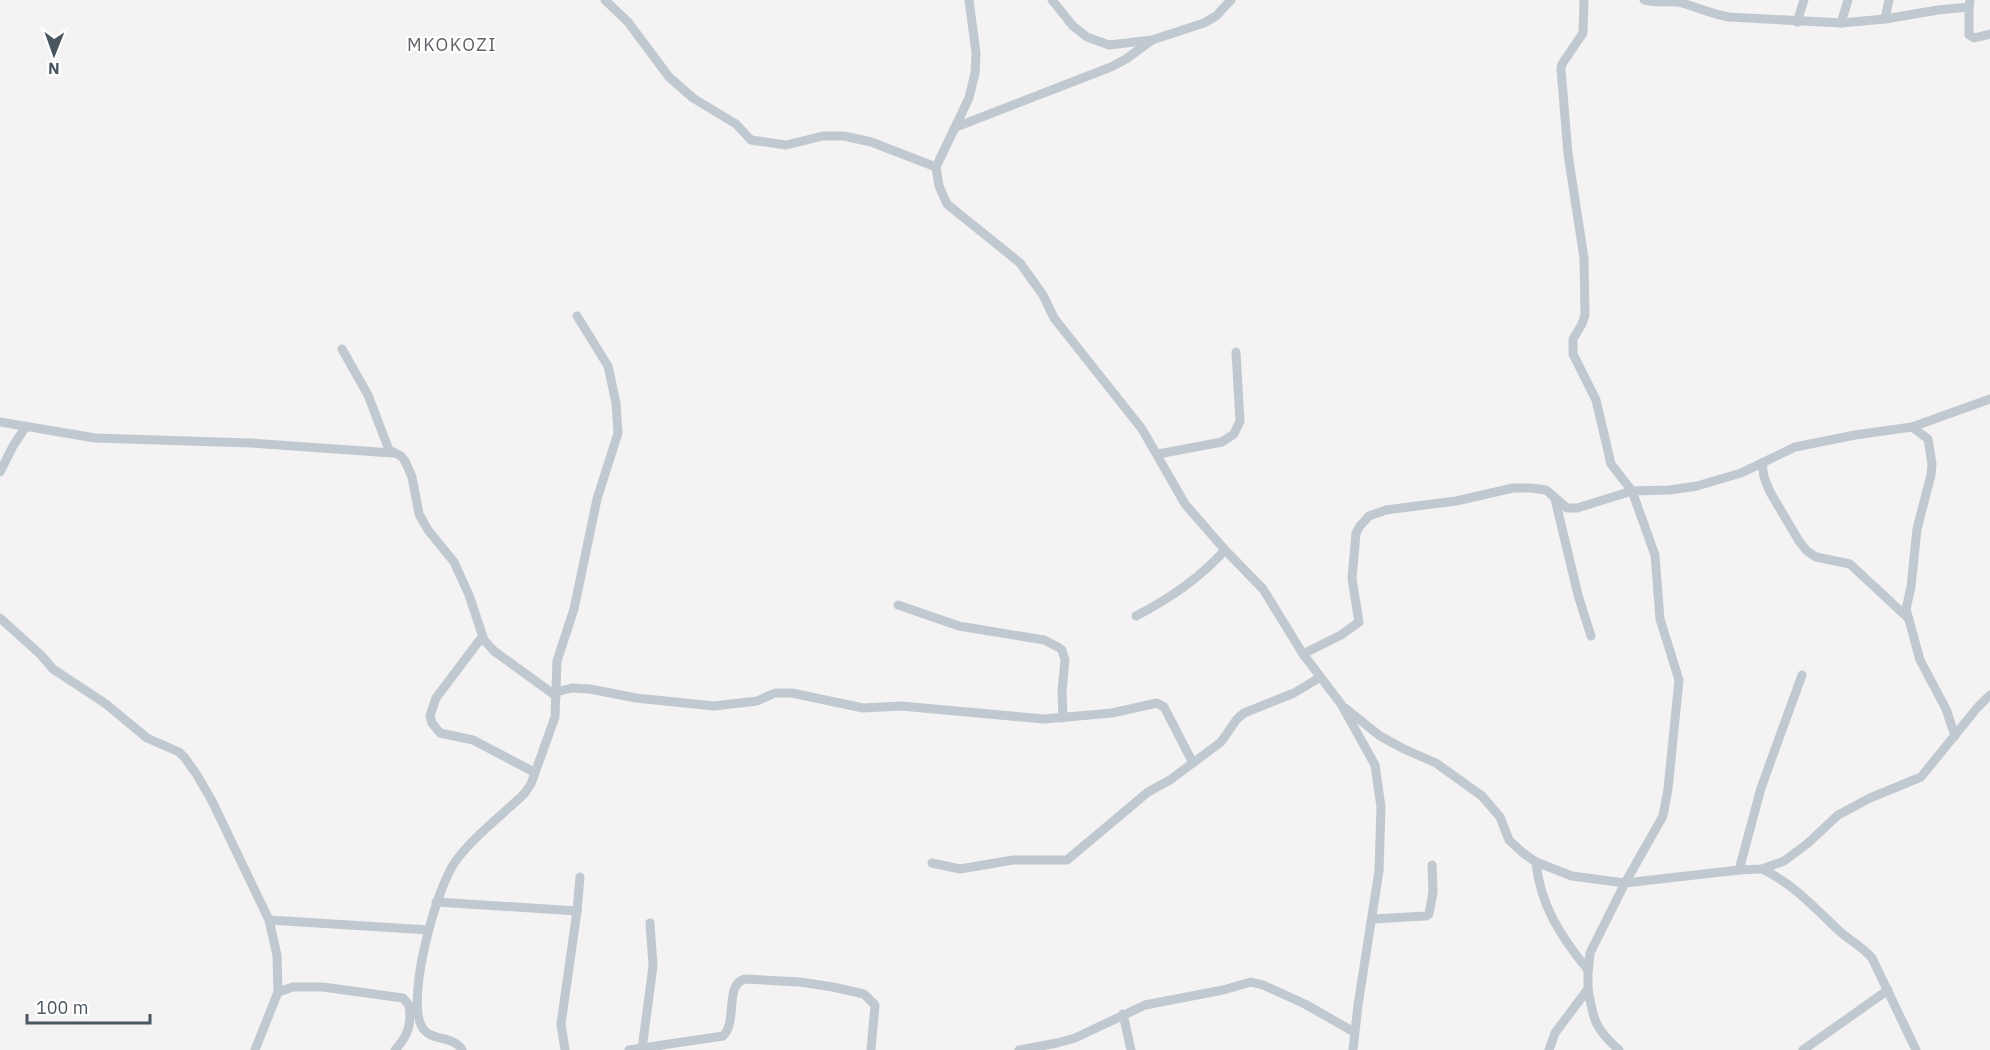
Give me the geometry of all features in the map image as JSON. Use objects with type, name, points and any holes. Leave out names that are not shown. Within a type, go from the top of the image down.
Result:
[{"type":"street","points":[[605,0],[631,25],[669,78],[693,98],[736,124],[749,139],[786,144],[823,136],[843,136],[871,142],[936,167]]},
{"type":"street","points":[[969,0],[976,53],[975,73],[969,98],[936,167],[939,186],[947,204],[1020,262],[1043,295],[1054,318],[1136,421],[1158,454],[1185,504],[1263,589],[1319,678],[1341,704],[1380,736],[1436,763],[1482,796],[1500,817],[1509,840],[1536,862],[1572,876],[1625,883],[1762,869],[1784,861],[1807,844],[1838,815],[1921,777],[1990,695]]},
{"type":"street","points":[[1052,0],[1073,26],[1093,40],[1109,45],[1152,40],[1210,20],[1231,0]]},
{"type":"street","points":[[1584,0],[1583,33],[1562,64],[1561,72],[1568,154],[1584,258],[1585,315],[1573,339],[1573,349],[1593,391],[1600,412],[1611,464],[1632,491],[1655,555],[1660,619],[1679,680],[1665,808],[1590,953],[1588,989],[1598,1030],[1619,1050]]},
{"type":"street","points":[[1644,0],[1681,3],[1720,15],[1797,22],[1841,23],[1885,19],[1970,3],[1969,35],[1974,38],[1990,34]]},
{"type":"street","points":[[1797,22],[1804,0]]},
{"type":"street","points":[[1841,23],[1848,0]]},
{"type":"street","points":[[1885,19],[1889,0]]},
{"type":"street","points":[[956,127],[1112,67],[1152,40]]},
{"type":"street","points":[[462,1050],[454,1041],[428,1035],[421,1025],[418,990],[436,902],[455,862],[463,852],[524,794],[531,784],[555,717],[557,661],[574,609],[597,499],[618,433],[616,402],[608,366],[577,316]]},
{"type":"street","points":[[342,349],[364,388],[386,445],[392,453]]},
{"type":"street","points":[[1158,454],[1222,442],[1234,434],[1240,421],[1236,352]]},
{"type":"street","points":[[1303,654],[1341,635],[1359,622],[1358,606],[1352,586],[1356,534],[1369,516],[1386,510],[1456,501],[1514,488],[1543,489],[1571,509],[1632,491],[1670,490],[1697,486],[1741,473],[1795,447],[1912,427],[1990,399]]},
{"type":"street","points":[[0,422],[95,438],[239,442],[392,453],[401,456],[412,477],[418,514],[454,562],[478,619],[482,637],[490,648],[556,694]]},
{"type":"street","points":[[1912,427],[1928,439],[1932,464],[1917,529],[1911,587],[1906,604],[1920,660],[1946,709],[1955,736]]},
{"type":"street","points":[[0,472],[25,428]]},
{"type":"street","points":[[1762,463],[1770,492],[1807,551],[1816,557],[1850,564],[1908,618]]},
{"type":"street","points":[[1555,499],[1578,595],[1591,636]]},
{"type":"street","points":[[1136,616],[1177,592],[1209,568],[1225,550]]},
{"type":"street","points":[[898,605],[965,628],[1044,640],[1058,647],[1064,654],[1065,660],[1062,691],[1063,718]]},
{"type":"street","points":[[0,618],[59,673],[97,698],[147,738],[170,747],[185,758],[212,801],[269,920],[278,963],[278,992],[255,1050]]},
{"type":"street","points":[[482,637],[436,698],[430,716],[432,723],[440,733],[473,740],[534,772]]},
{"type":"street","points":[[1739,870],[1761,788],[1802,675]]},
{"type":"street","points":[[932,863],[960,869],[1013,860],[1067,860],[1148,792],[1193,764],[1224,739],[1236,719],[1244,713],[1294,693],[1319,678]]},
{"type":"street","points":[[556,694],[572,688],[590,689],[636,698],[714,706],[757,701],[776,693],[792,693],[863,708],[902,706],[1044,719],[1112,713],[1158,703],[1164,707],[1193,764]]},
{"type":"street","points":[[1341,704],[1375,765],[1382,807],[1379,871],[1353,1050]]},
{"type":"street","points":[[1536,862],[1541,893],[1546,906],[1565,940],[1588,970]]},
{"type":"street","points":[[1372,919],[1429,914],[1433,892],[1432,865]]},
{"type":"street","points":[[1762,869],[1787,882],[1837,930],[1862,947],[1872,958],[1916,1050]]},
{"type":"street","points":[[565,1050],[561,1024],[578,911],[580,877]]},
{"type":"street","points":[[436,902],[578,911]]},
{"type":"street","points":[[269,920],[429,930]]},
{"type":"street","points":[[642,1048],[653,966],[650,923]]},
{"type":"street","points":[[629,1050],[725,1035],[730,1026],[734,989],[738,981],[744,979],[800,982],[864,994],[875,1005],[872,1050]]},
{"type":"street","points":[[1019,1050],[1075,1038],[1144,1005],[1223,990],[1251,982],[1305,1004],[1354,1032]]},
{"type":"street","points":[[278,992],[293,987],[322,987],[403,998],[409,1005],[410,1027],[405,1038],[395,1050]]},
{"type":"street","points":[[1549,1050],[1555,1033],[1588,989]]},
{"type":"street","points":[[1803,1050],[1888,990]]},
{"type":"street","points":[[1123,1014],[1131,1050]]},
{"type":"district","name":"MKOKOZI","points":[[452,44]]}]
